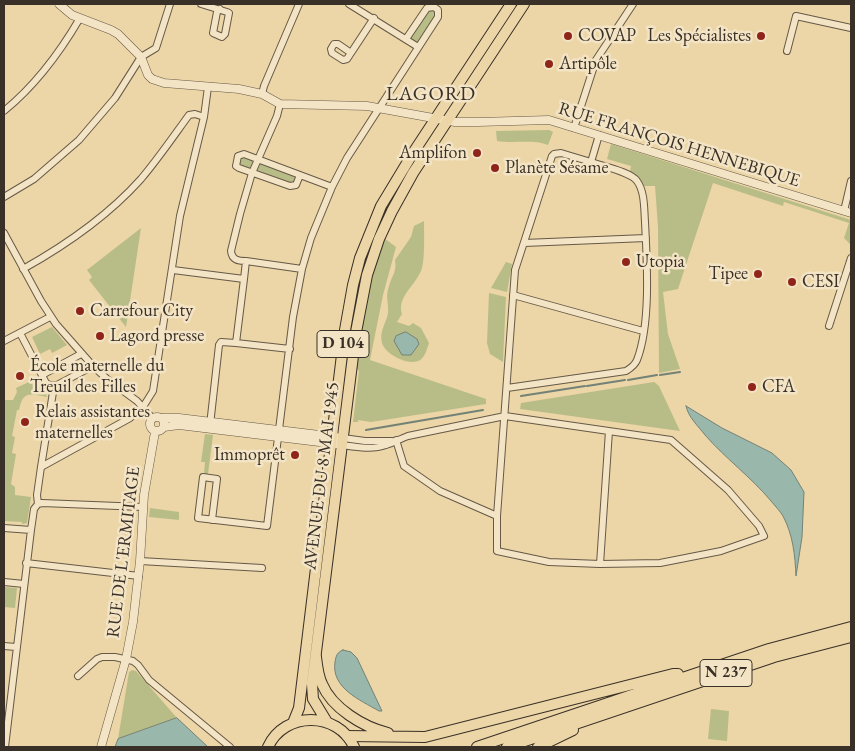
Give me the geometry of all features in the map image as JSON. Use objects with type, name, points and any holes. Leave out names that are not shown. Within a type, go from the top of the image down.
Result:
[{"type":"main road","name":"AVENUE DU 8 MAI 1945","points":[[292,723],[299,708],[347,313],[360,258],[390,190],[511,4]]},
{"type":"main road","name":"AVENUE DU 8 MAI 1945","points":[[354,747],[347,736],[326,722],[316,705],[312,692],[358,315],[371,262],[384,228],[400,196],[524,4]]},
{"type":"main road","name":"N 237","points":[[477,747],[778,646],[851,627]]},
{"type":"main road","name":"N 237","points":[[507,747],[774,657],[851,637]]},
{"type":"main road","points":[[316,657],[321,683],[336,704],[376,730],[403,737]]},
{"type":"main road","points":[[347,736],[425,737],[673,674],[694,673]]},
{"type":"main road","points":[[538,747],[587,725],[603,714]]},
{"type":"main road","points":[[268,747],[276,735],[292,723],[310,719],[326,722]]},
{"type":"street","points":[[58,4],[64,10],[118,34],[141,58],[148,75],[152,79],[164,83],[239,89],[262,94],[280,104],[277,116],[252,173],[231,251],[235,259],[246,262],[302,269]]},
{"type":"street","points":[[4,197],[34,179],[79,140],[115,98],[141,58],[154,50],[170,4]]},
{"type":"street","points":[[201,4],[220,10]]},
{"type":"street","points":[[262,94],[299,4]]},
{"type":"street","points":[[349,4],[418,47]]},
{"type":"street","points":[[574,128],[596,60],[633,4]]},
{"type":"street","points":[[212,520],[217,479],[203,477],[198,518],[212,520],[267,526],[302,269],[311,238],[332,187],[348,158],[378,108],[438,17],[438,10],[434,7],[427,8],[406,40]]},
{"type":"street","points":[[787,51],[796,16],[851,28]]},
{"type":"street","points":[[4,112],[45,71],[61,50],[80,18]]},
{"type":"street","points":[[351,52],[374,18]]},
{"type":"street","points":[[41,466],[130,418],[143,407],[152,392],[173,270],[180,216],[204,116],[208,87]]},
{"type":"street","name":"RUE FRANÇOIS HENNEBIQUE","points":[[280,104],[378,108],[448,120],[478,122],[550,120],[848,212]]},
{"type":"street","points":[[23,269],[66,244],[97,221],[140,179],[189,115],[204,116]]},
{"type":"street","points":[[591,162],[599,135]]},
{"type":"street","points":[[152,419],[157,417],[179,418],[210,425],[331,440],[376,448],[396,440],[505,416],[671,440],[728,490],[759,526],[764,536],[721,552],[660,563],[600,564],[549,562],[497,551],[497,516],[505,416],[515,270],[553,155],[561,153],[631,175],[637,180],[643,196],[646,238],[647,285],[643,331],[637,361],[626,371],[507,388]]},
{"type":"street","points":[[300,175],[296,186],[293,187],[236,166],[238,156],[244,154],[258,159],[332,187]]},
{"type":"street","points":[[848,212],[851,181]]},
{"type":"street","points":[[4,233],[50,317],[81,354],[143,407],[152,419]]},
{"type":"street","points":[[524,243],[646,238]]},
{"type":"street","points":[[829,326],[851,258]]},
{"type":"street","points":[[236,343],[246,262]]},
{"type":"street","points":[[173,270],[244,279]]},
{"type":"street","points":[[513,295],[643,331]]},
{"type":"street","points":[[4,341],[50,317]]},
{"type":"street","points":[[20,333],[52,397]]},
{"type":"street","points":[[210,425],[219,345],[224,341],[290,348]]},
{"type":"street","points":[[42,375],[81,354]]},
{"type":"street","points":[[46,383],[54,386],[93,366]]},
{"type":"street","points":[[38,504],[37,495],[54,386]]},
{"type":"street","points":[[162,418],[164,427]]},
{"type":"street","points":[[152,419],[150,427],[155,432],[161,431],[164,427],[179,425],[210,425]]},
{"type":"street","points":[[600,564],[609,431]]},
{"type":"street","name":"RUE DE L'ERMITAGE","points":[[155,432],[143,507],[139,576],[126,659],[138,665],[149,680],[230,747]]},
{"type":"street","points":[[396,440],[404,466],[440,491],[497,516]]},
{"type":"street","points":[[5,747],[6,722],[34,509],[38,504],[42,503],[143,507]]},
{"type":"street","points":[[4,528],[31,530]]},
{"type":"street","points":[[140,561],[262,568]]},
{"type":"street","points":[[26,562],[139,576]]},
{"type":"street","points":[[4,582],[24,584]]},
{"type":"street","points":[[4,646],[16,647]]},
{"type":"street","points":[[78,676],[102,657],[126,659],[101,747]]},
{"type":"green space","points":[[427,8],[438,10],[418,47],[406,39]]},
{"type":"green space","points":[[549,130],[553,132],[548,145],[536,142],[497,141],[496,131]]},
{"type":"green space","points":[[611,144],[851,220],[850,244],[844,238],[849,223],[784,202],[783,206],[713,183],[678,289],[663,292],[668,334],[680,369],[659,373],[658,227],[655,186],[644,186],[638,177],[630,172],[631,166],[607,159]]},
{"type":"green space","points":[[241,154],[300,175],[296,185],[239,168],[238,156]]},
{"type":"green space","points":[[424,221],[422,268],[402,302],[402,314],[397,322],[409,326],[413,323],[421,328],[429,343],[422,359],[410,362],[392,355],[384,347],[381,335],[388,313],[387,294],[395,271],[395,260],[411,237],[414,226]]},
{"type":"green space","points":[[141,228],[126,327],[89,280],[92,277],[87,270]]},
{"type":"green space","points":[[384,238],[396,247],[383,295],[370,360],[486,399],[486,404],[371,422],[358,420],[358,422],[353,422],[359,371],[355,367],[360,330],[370,281]]},
{"type":"green space","points":[[506,262],[512,264],[507,292],[491,288]]},
{"type":"green space","points":[[489,293],[506,297],[503,362],[490,354],[487,343]]},
{"type":"green space","points":[[52,327],[67,345],[52,353],[50,349],[40,354],[32,337]]},
{"type":"green space","points":[[29,382],[35,386],[43,386],[47,397],[25,396],[19,410],[17,410],[12,436],[15,437],[12,453],[16,454],[11,484],[15,487],[15,495],[31,497],[27,523],[22,524],[22,522],[4,521],[4,400],[13,400],[17,392],[16,388]]},
{"type":"green space","points":[[654,382],[659,386],[680,431],[520,409],[521,403]]},
{"type":"green space","points":[[205,434],[213,435],[208,474],[204,474],[205,462],[201,462]]},
{"type":"green space","points":[[150,508],[179,512],[179,520],[149,517]]},
{"type":"green space","points":[[4,587],[17,588],[15,608],[4,607]]},
{"type":"green space","points":[[132,670],[136,671],[177,718],[118,739],[129,672]]},
{"type":"green space","points":[[711,709],[729,711],[727,741],[708,739]]},
{"type":"shaded area","points":[[406,332],[417,339],[419,344],[411,355],[402,355],[394,341],[396,336]]},
{"type":"shaded area","points":[[686,406],[722,428],[772,453],[791,470],[804,492],[802,537],[796,576],[791,538],[782,514],[763,492],[705,435],[691,418]]},
{"type":"shaded area","points":[[343,650],[351,652],[357,658],[382,711],[356,698],[342,686],[335,671],[335,660],[338,653]]},
{"type":"shaded area","points":[[177,718],[208,747],[115,747],[118,739]]},
{"type":"waterway","points":[[660,375],[680,372]]},
{"type":"waterway","points":[[628,380],[657,375]]},
{"type":"waterway","points":[[587,386],[625,380]]},
{"type":"waterway","points":[[521,396],[585,386]]},
{"type":"waterway","points":[[366,430],[483,410]]},
{"type":"place","name":"COVAP","points":[[568,36]]},
{"type":"place","name":"Les Spécialistes","points":[[761,36]]},
{"type":"place","name":"Artipôle","points":[[549,64]]},
{"type":"place","name":"Amplifon","points":[[477,153]]},
{"type":"place","name":"Planète Sésame","points":[[495,168]]},
{"type":"place","name":"Utopia","points":[[626,262]]},
{"type":"place","name":"Tipee","points":[[758,274]]},
{"type":"place","name":"CESI","points":[[792,282]]},
{"type":"place","name":"Carrefour City","points":[[80,311]]},
{"type":"place","name":"Lagord presse","points":[[100,336]]},
{"type":"place","name":"École maternelle du Treuil des Filles","points":[[20,376]]},
{"type":"place","name":"CFA","points":[[752,387]]},
{"type":"place","name":"Relais assistantes maternelles","points":[[25,422]]},
{"type":"place","name":"Immoprêt","points":[[295,455]]},
{"type":"district","name":"LAGORD","points":[[431,95]]}]
